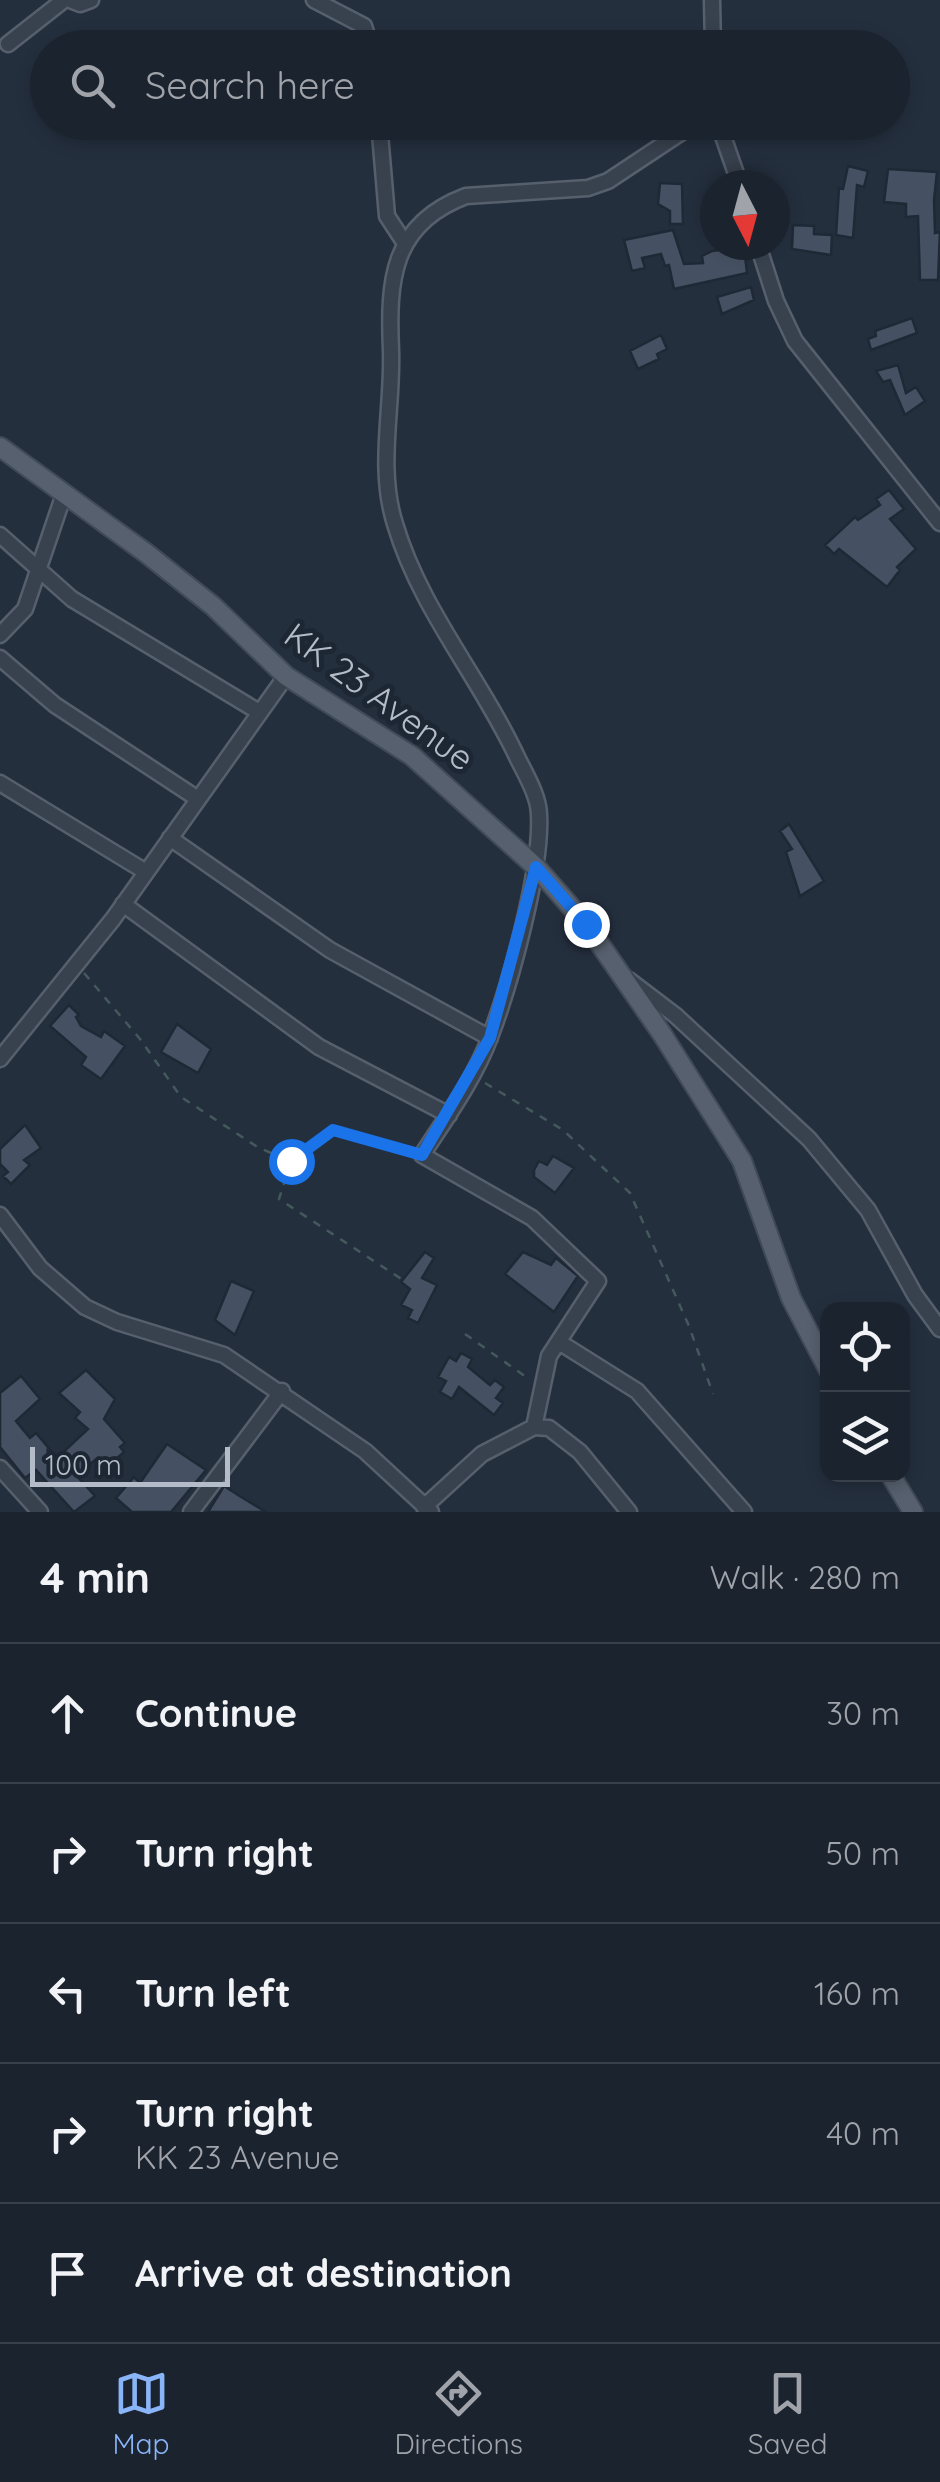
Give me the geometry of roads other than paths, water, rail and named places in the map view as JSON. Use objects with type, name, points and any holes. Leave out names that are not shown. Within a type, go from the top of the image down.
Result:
[{"type":"main road","name":"KK 23 Avenue","points":[[0,447],[213,606],[286,676],[412,756],[536,867],[620,974],[742,1160],[791,1298],[820,1354]]},
{"type":"main road","points":[[895,1482],[913,1512]]},
{"type":"street","points":[[8,44],[67,0],[80,4],[91,0]]},
{"type":"street","points":[[314,0],[365,30]]},
{"type":"street","points":[[712,0],[712,30]]},
{"type":"street","points":[[381,140],[388,216],[404,242]]},
{"type":"street","points":[[534,1427],[549,1356],[598,1281],[532,1218],[422,1155],[449,1115],[490,1038],[536,867],[540,812],[499,718],[426,594],[394,524],[386,456],[392,372],[388,292],[404,242],[448,203],[466,196],[588,188],[608,181],[670,140]]},
{"type":"street","points":[[724,140],[735,170]]},
{"type":"street","points":[[763,260],[795,342],[940,523]]},
{"type":"street","points":[[0,635],[26,609],[35,570],[64,494]]},
{"type":"street","points":[[0,536],[72,599],[259,712]]},
{"type":"street","points":[[0,658],[55,705],[198,799]]},
{"type":"street","points":[[0,1059],[123,904],[286,676]]},
{"type":"street","points":[[0,783],[146,872]]},
{"type":"street","points":[[170,838],[330,950],[490,1038]]},
{"type":"street","points":[[123,904],[319,1047],[449,1115]]},
{"type":"street","points":[[620,974],[675,1015],[808,1139],[868,1210],[915,1295],[940,1329]]},
{"type":"street","points":[[0,1214],[40,1268],[85,1308],[117,1322],[224,1355],[282,1390],[365,1451],[428,1509],[482,1454],[534,1427],[548,1428],[580,1452],[629,1512]]},
{"type":"street","points":[[559,1342],[637,1391],[744,1512]]},
{"type":"street","points":[[191,1512],[282,1390]]},
{"type":"street","points":[[0,1468],[40,1512]]}]
